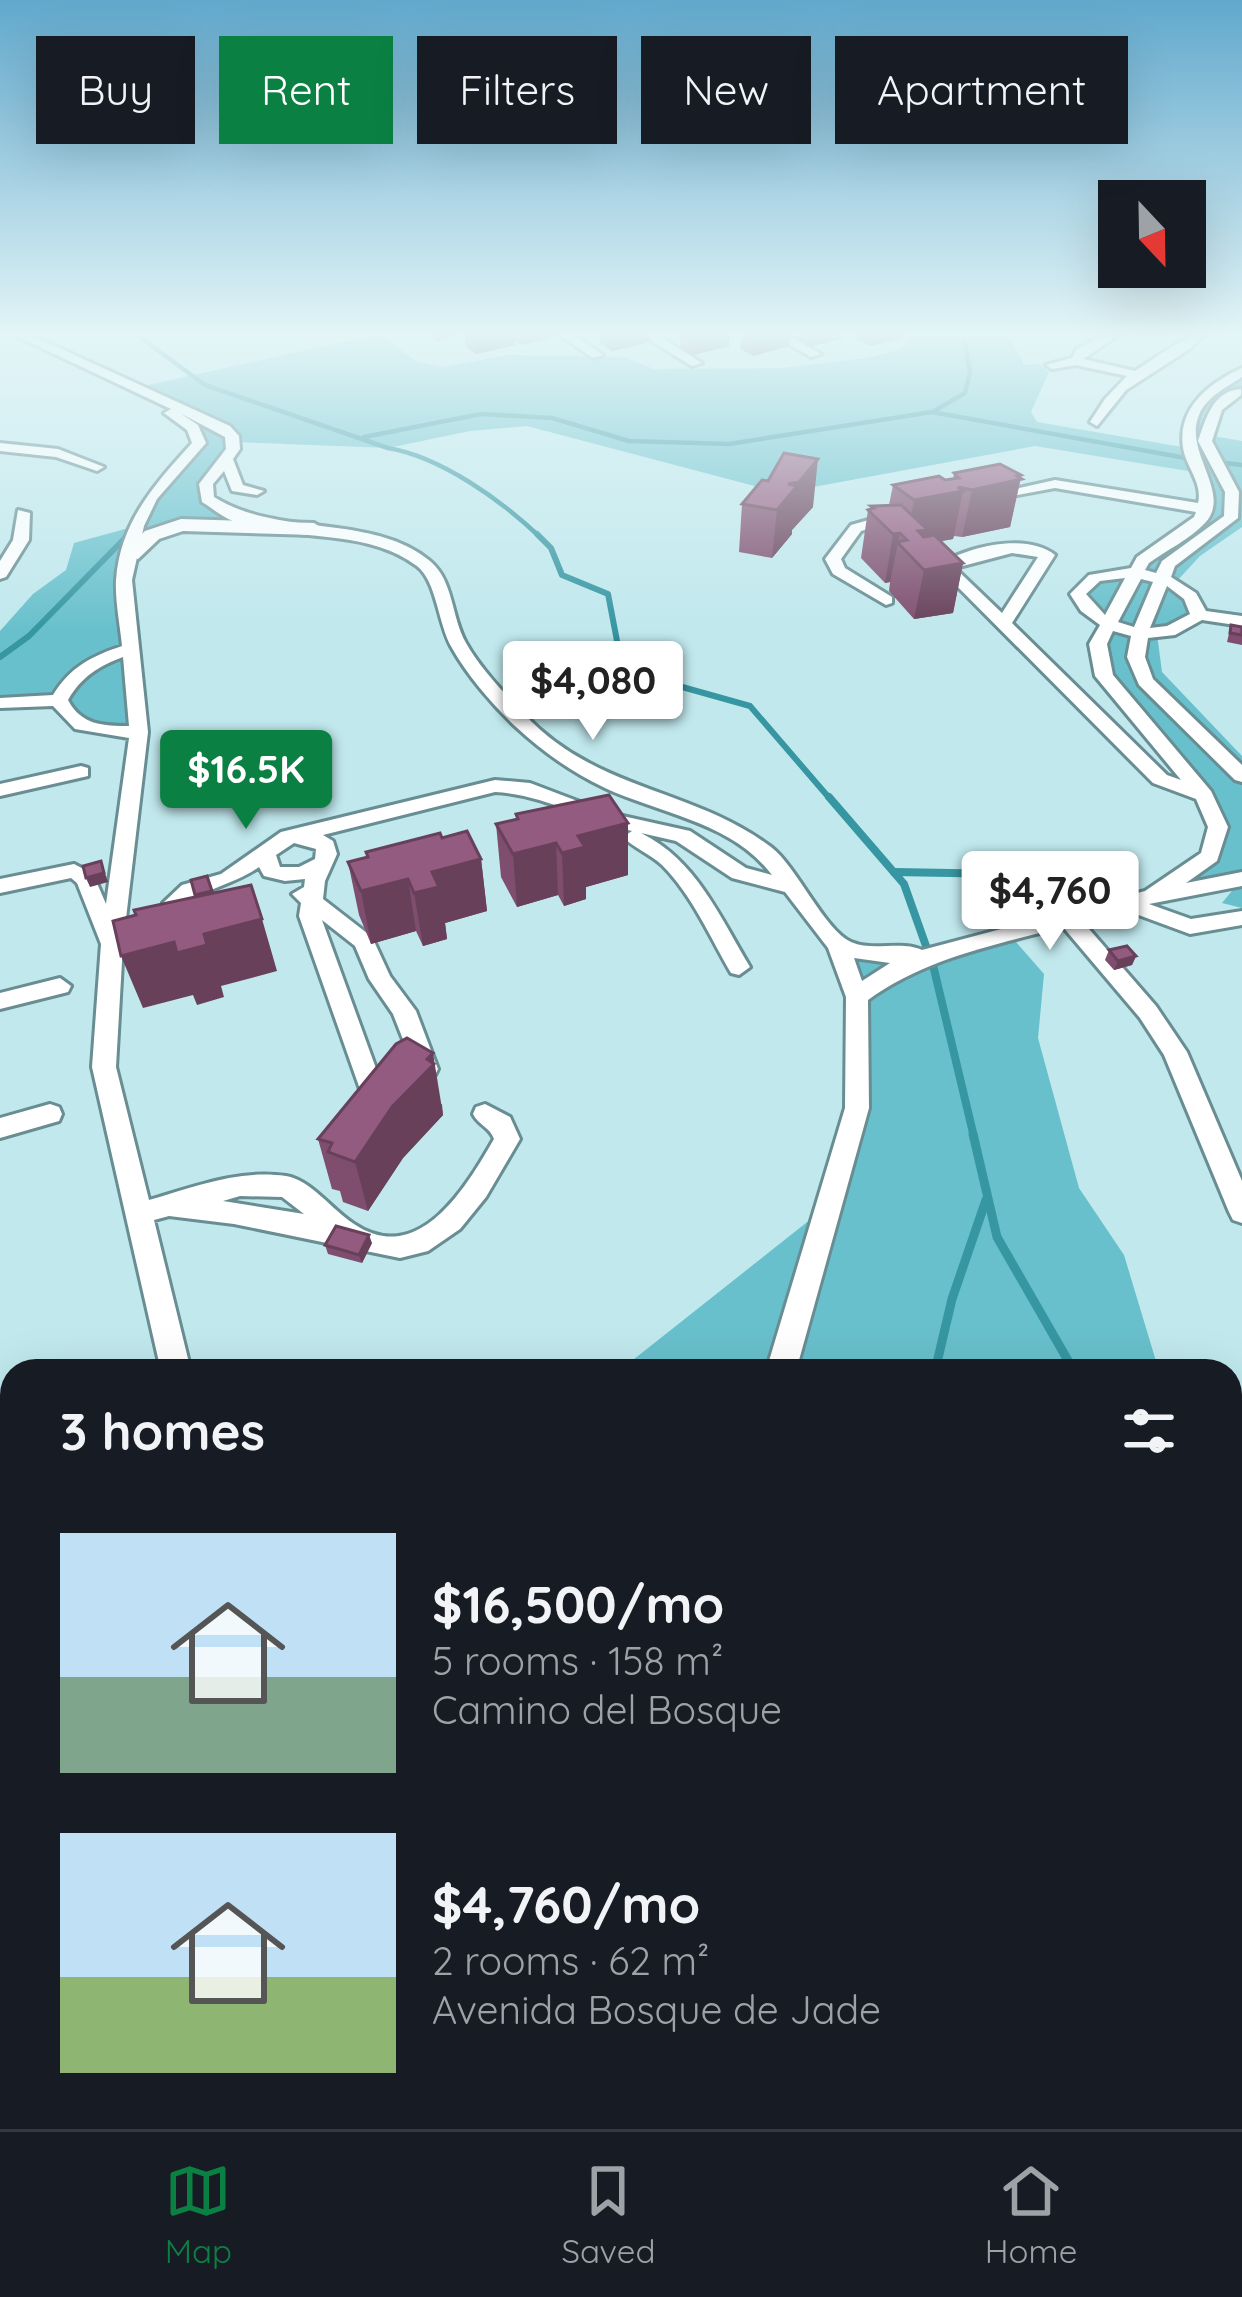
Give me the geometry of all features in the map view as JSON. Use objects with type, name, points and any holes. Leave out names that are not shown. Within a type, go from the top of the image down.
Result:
[{"type":"main road","points":[[131,555],[152,535],[181,526],[314,530]]},
{"type":"street","points":[[146,908],[139,731],[124,580],[136,526],[152,497],[195,450],[198,436],[194,431]]},
{"type":"street","points":[[224,431],[234,442],[206,484],[207,499],[218,509],[236,518],[381,541],[423,563],[437,578],[446,621],[461,650],[519,720],[568,760],[614,785],[707,817],[767,854],[838,946],[857,998],[857,1108],[784,1359]]},
{"type":"street","points":[[1152,896],[1210,856],[1218,827],[1204,795],[1104,676],[1098,644],[1143,560],[1191,530],[1207,503],[1190,448],[1191,431]]},
{"type":"street","points":[[1208,431],[1205,441],[1234,501],[1231,518],[1168,564],[1140,632],[1136,657],[1145,681],[1242,776]]},
{"type":"street","points":[[0,447],[58,453],[97,467]]},
{"type":"street","points":[[226,460],[237,488],[257,491]]},
{"type":"street","points":[[971,500],[1054,484],[1207,503],[1234,501]]},
{"type":"street","points":[[886,600],[839,571],[833,560],[856,528],[925,510]]},
{"type":"street","points":[[0,574],[22,539],[23,513]]},
{"type":"street","points":[[1004,622],[1048,579],[1047,555],[1042,549],[1026,547],[946,566],[1160,778],[1204,795]]},
{"type":"street","points":[[1048,579],[1080,587],[1106,574],[1159,578],[1197,601],[1199,615]]},
{"type":"street","points":[[1080,587],[1085,609],[1106,623],[1140,632],[1188,626],[1199,615]]},
{"type":"street","points":[[1199,615],[1242,621]]},
{"type":"street","points":[[130,649],[69,679],[59,700],[64,715],[81,727],[139,731]]},
{"type":"street","points":[[0,703],[59,700]]},
{"type":"street","points":[[0,774],[26,770],[44,781]]},
{"type":"street","points":[[0,790],[81,772]]},
{"type":"street","points":[[112,944],[146,908],[193,906],[232,896],[273,867],[288,837],[361,815],[495,786],[523,787],[553,796],[590,822],[658,846],[679,870],[739,967]]},
{"type":"street","points":[[571,808],[683,836],[739,873],[796,888]]},
{"type":"street","points":[[273,867],[299,875],[361,815]]},
{"type":"street","points":[[288,837],[304,836],[325,854]]},
{"type":"street","points":[[325,854],[310,900],[310,916],[370,1085]]},
{"type":"street","points":[[273,867],[364,942],[380,980],[404,1011],[426,1069]]},
{"type":"street","points":[[0,886],[74,871],[86,879],[112,944],[104,1067],[173,1359]]},
{"type":"street","points":[[857,998],[894,970],[934,954],[1152,896],[1242,878]]},
{"type":"street","points":[[1152,896],[1242,914]]},
{"type":"street","points":[[1126,903],[1190,927],[1242,914]]},
{"type":"street","points":[[1068,918],[1148,1012],[1175,1052],[1242,1212]]},
{"type":"street","points":[[838,946],[874,956],[934,954]]},
{"type":"street","points":[[0,1001],[60,986]]},
{"type":"street","points":[[0,1128],[50,1114]]},
{"type":"street","points":[[137,1214],[172,1206],[235,1211],[400,1247],[453,1219],[483,1181],[507,1139],[500,1124],[485,1114]]},
{"type":"shaded area","points":[[192,431],[468,431],[388,448],[235,442],[206,484],[207,499],[275,524],[181,525],[131,555],[139,732],[81,726],[58,700],[0,703],[0,631],[33,594],[66,570],[74,543],[136,526],[199,443]]},
{"type":"shaded area","points":[[547,431],[1091,431],[1188,448],[1190,431],[1209,431],[1207,435],[1242,441],[1242,527],[1200,556],[1175,583],[1199,615],[1157,634],[1162,672],[1242,756],[1242,908],[1222,903],[1240,881],[1152,896],[1210,856],[1218,827],[1104,676],[1105,623],[1085,609],[1086,582],[1135,573],[1201,519],[1200,473],[1035,446],[781,493]]},
{"type":"shaded area","points":[[1009,934],[1044,974],[1038,1038],[1079,1188],[1124,1255],[1155,1359],[634,1359],[830,1204],[857,1108],[857,997],[838,946],[934,954]]},
{"type":"building","points":[[784,453],[818,459],[799,482],[788,484],[797,486],[777,510],[742,504],[762,480],[768,481]]},
{"type":"building","points":[[1000,464],[1022,479],[972,490],[958,487],[963,491],[914,500],[893,485],[939,476],[959,478],[954,473]]},
{"type":"building","points":[[901,505],[928,530],[918,531],[924,537],[934,535],[963,563],[924,570],[897,542],[907,540],[900,533],[893,534],[868,510]]},
{"type":"building","points":[[1231,625],[1242,627],[1242,635],[1230,633]]},
{"type":"building","points":[[609,795],[628,823],[578,836],[585,847],[562,853],[556,843],[513,854],[496,824],[518,819],[516,814]]},
{"type":"building","points":[[467,831],[481,859],[432,872],[439,887],[414,893],[408,879],[361,891],[348,862],[368,857],[366,852]]},
{"type":"building","points":[[101,861],[104,873],[86,878],[83,866]]},
{"type":"building","points":[[207,876],[212,891],[195,895],[191,880]]},
{"type":"building","points":[[251,885],[262,919],[204,934],[207,945],[177,953],[174,942],[121,956],[113,921],[136,915],[134,910]]},
{"type":"building","points":[[1127,946],[1136,956],[1118,961],[1109,950]]},
{"type":"building","points":[[407,1038],[433,1053],[427,1059],[434,1064],[392,1107],[355,1162],[328,1152],[332,1143],[318,1139],[396,1044]]},
{"type":"building","points":[[336,1226],[369,1235],[359,1255],[325,1245]]},
{"type":"waterway","points":[[340,431],[449,470],[540,537]]},
{"type":"waterway","points":[[364,437],[393,431]]},
{"type":"waterway","points":[[597,431],[629,441],[729,444],[809,431]]},
{"type":"waterway","points":[[1039,431],[1186,458]]},
{"type":"waterway","points":[[1225,463],[1242,465]]},
{"type":"waterway","points":[[0,657],[29,636],[129,534],[126,537]]},
{"type":"waterway","points":[[537,534],[540,537]]},
{"type":"waterway","points":[[540,537],[551,548],[562,575],[608,594],[618,646],[668,683],[750,706],[831,800]]},
{"type":"waterway","points":[[829,797],[904,884],[926,946]]},
{"type":"waterway","points":[[894,872],[1007,874]]},
{"type":"waterway","points":[[933,965],[974,1137]]},
{"type":"waterway","points":[[973,1134],[997,1237],[1067,1359]]},
{"type":"waterway","points":[[938,1359],[952,1299],[986,1200]]}]
